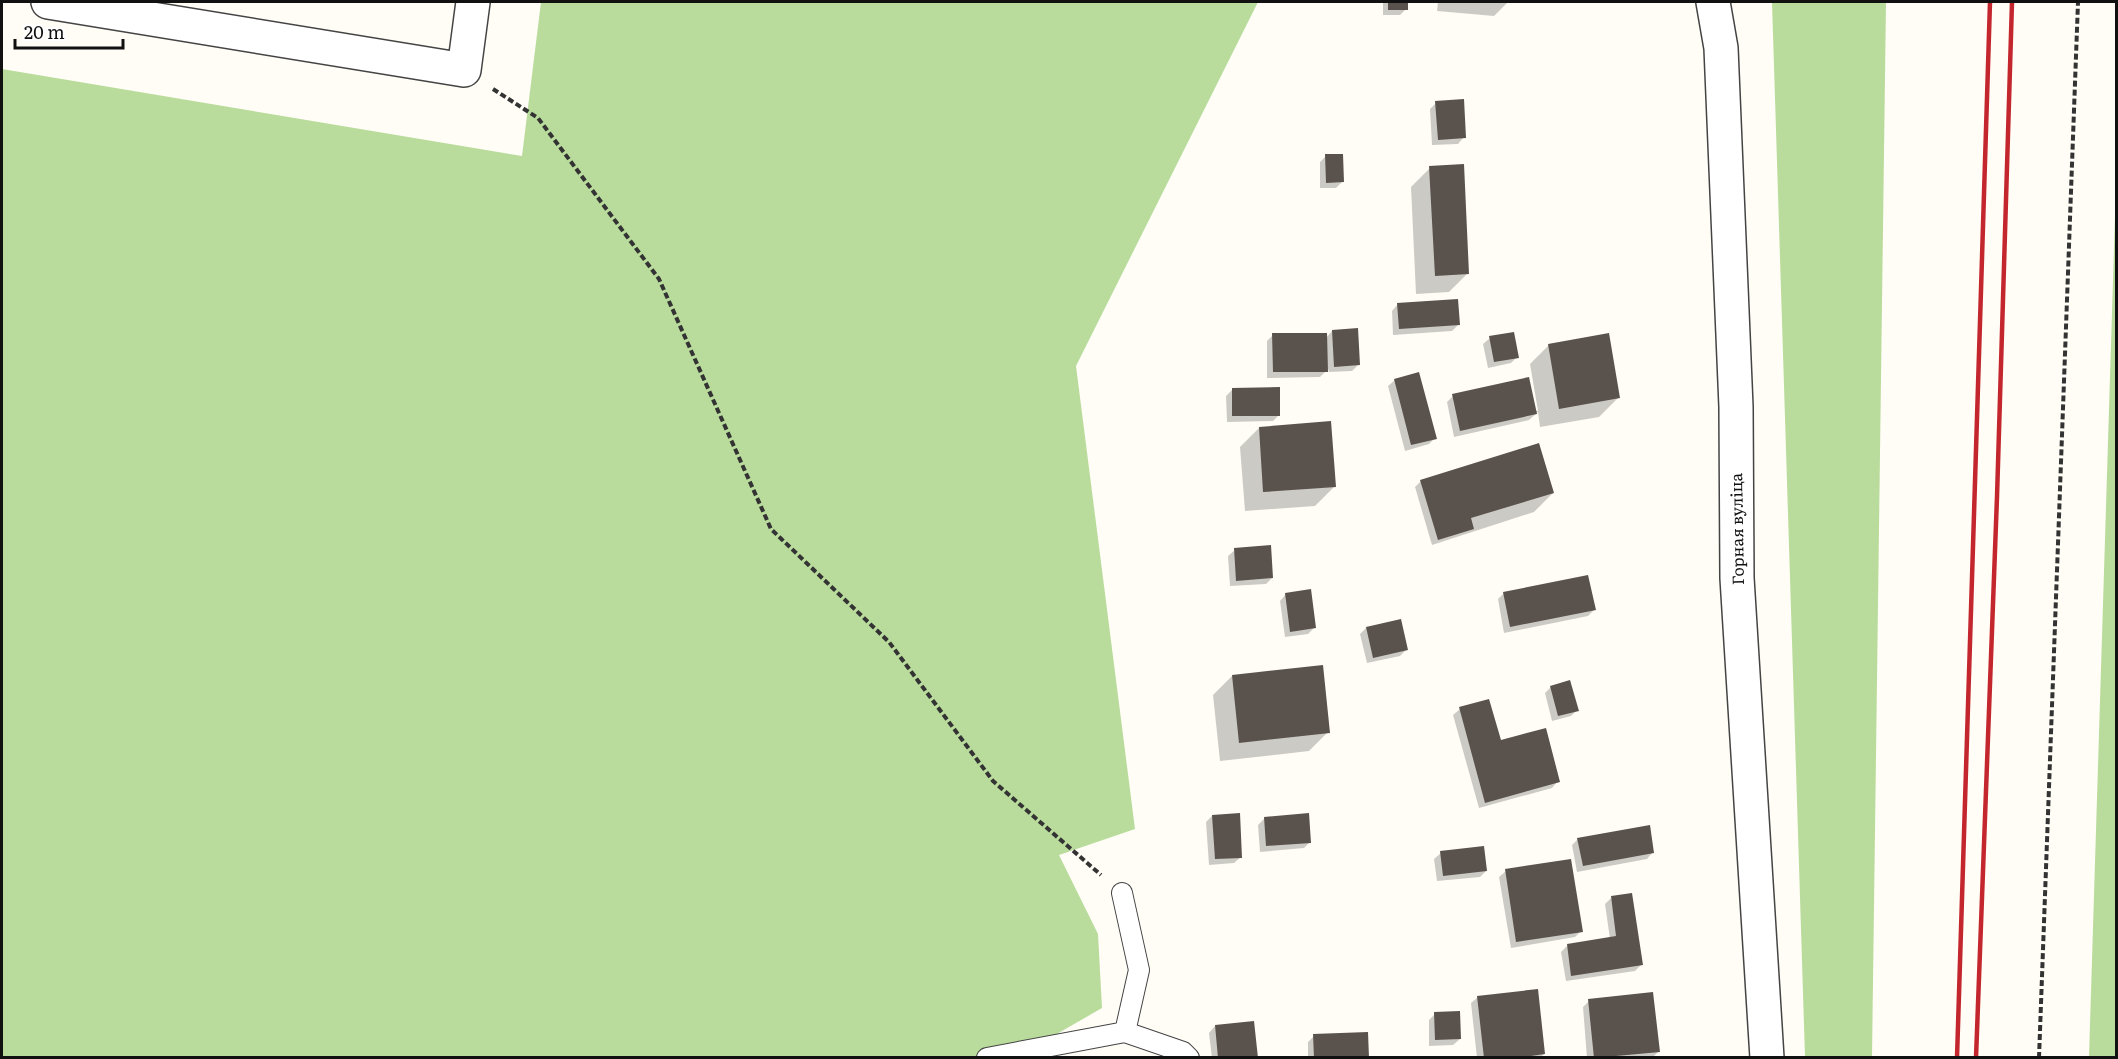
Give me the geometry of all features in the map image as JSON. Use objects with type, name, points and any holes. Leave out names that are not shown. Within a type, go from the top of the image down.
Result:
[{"type":"street","points":[[48,2],[464,70],[473,2]]},
{"type":"street","name":"Горная вуліца","points":[[1713,2],[1721,48],[1736,406],[1737,578],[1767,1058]]},
{"type":"lane","points":[[1122,893],[1139,970],[1125,1032]]},
{"type":"lane","points":[[987,1058],[1125,1032],[1183,1052],[1189,1058]]},
{"type":"path","points":[[2039,1058],[2078,2]]},
{"type":"path","points":[[464,70],[538,118],[659,279],[771,529],[889,642],[993,781],[1122,893]]},
{"type":"green space","points":[[541,2],[1258,2],[1076,366],[1135,829],[1059,855],[1098,934],[1102,1008],[1015,1058],[2,1057],[2,69],[522,156]]},
{"type":"green space","points":[[1772,2],[1886,2],[1872,1057],[1805,1057]]},
{"type":"green space","points":[[2116,183],[2116,1057],[2089,1058],[2089,1057]]},
{"type":"building","points":[[1388,2],[1408,2],[1408,10],[1388,10]]},
{"type":"building","points":[[1464,99],[1466,138],[1438,140],[1435,101]]},
{"type":"building","points":[[1325,154],[1343,154],[1344,182],[1326,183]]},
{"type":"building","points":[[1464,164],[1469,274],[1435,276],[1429,166]]},
{"type":"building","points":[[1458,299],[1460,325],[1399,329],[1397,303]]},
{"type":"building","points":[[1358,328],[1360,365],[1334,367],[1332,330]]},
{"type":"building","points":[[1514,332],[1519,358],[1494,362],[1489,336]]},
{"type":"building","points":[[1272,333],[1327,333],[1328,372],[1273,372]]},
{"type":"building","points":[[1609,333],[1620,398],[1559,409],[1548,344]]},
{"type":"building","points":[[1419,372],[1437,439],[1411,445],[1394,379]]},
{"type":"building","points":[[1529,377],[1537,414],[1460,431],[1452,394]]},
{"type":"building","points":[[1280,387],[1280,416],[1232,416],[1232,388]]},
{"type":"building","points":[[1331,421],[1336,487],[1263,492],[1259,427]]},
{"type":"building","points":[[1539,443],[1554,493],[1471,518],[1474,529],[1438,540],[1420,480]]},
{"type":"building","points":[[1271,545],[1273,578],[1236,581],[1234,548]]},
{"type":"building","points":[[1588,575],[1596,610],[1510,627],[1503,592]]},
{"type":"building","points":[[1311,589],[1316,628],[1290,632],[1285,593]]},
{"type":"building","points":[[1401,619],[1408,650],[1373,658],[1366,627]]},
{"type":"building","points":[[1323,665],[1330,733],[1239,743],[1232,675]]},
{"type":"building","points":[[1570,680],[1579,711],[1558,716],[1550,686]]},
{"type":"building","points":[[1489,699],[1501,740],[1546,728],[1560,782],[1485,803],[1459,707]]},
{"type":"building","points":[[1240,813],[1242,858],[1215,859],[1212,815]]},
{"type":"building","points":[[1309,813],[1311,843],[1266,846],[1264,817]]},
{"type":"building","points":[[1650,825],[1654,853],[1583,866],[1577,838]]},
{"type":"building","points":[[1484,846],[1487,871],[1443,876],[1440,851]]},
{"type":"building","points":[[1571,859],[1583,932],[1516,942],[1505,869]]},
{"type":"building","points":[[1632,893],[1643,965],[1571,976],[1567,944],[1616,936],[1611,896]]},
{"type":"building","points":[[1538,989],[1545,1054],[1518,1058],[1484,1058],[1477,996]]},
{"type":"building","points":[[1653,992],[1660,1052],[1594,1058],[1588,999]]},
{"type":"building","points":[[1460,1011],[1461,1039],[1435,1040],[1434,1012]]},
{"type":"building","points":[[1254,1021],[1258,1058],[1218,1058],[1215,1025]]},
{"type":"building","points":[[1368,1032],[1369,1058],[1314,1058],[1313,1034]]},
{"type":"railway","points":[[1957,1058],[1990,2]]},
{"type":"railway","points":[[1976,1058],[1997,497],[2012,2]]}]
